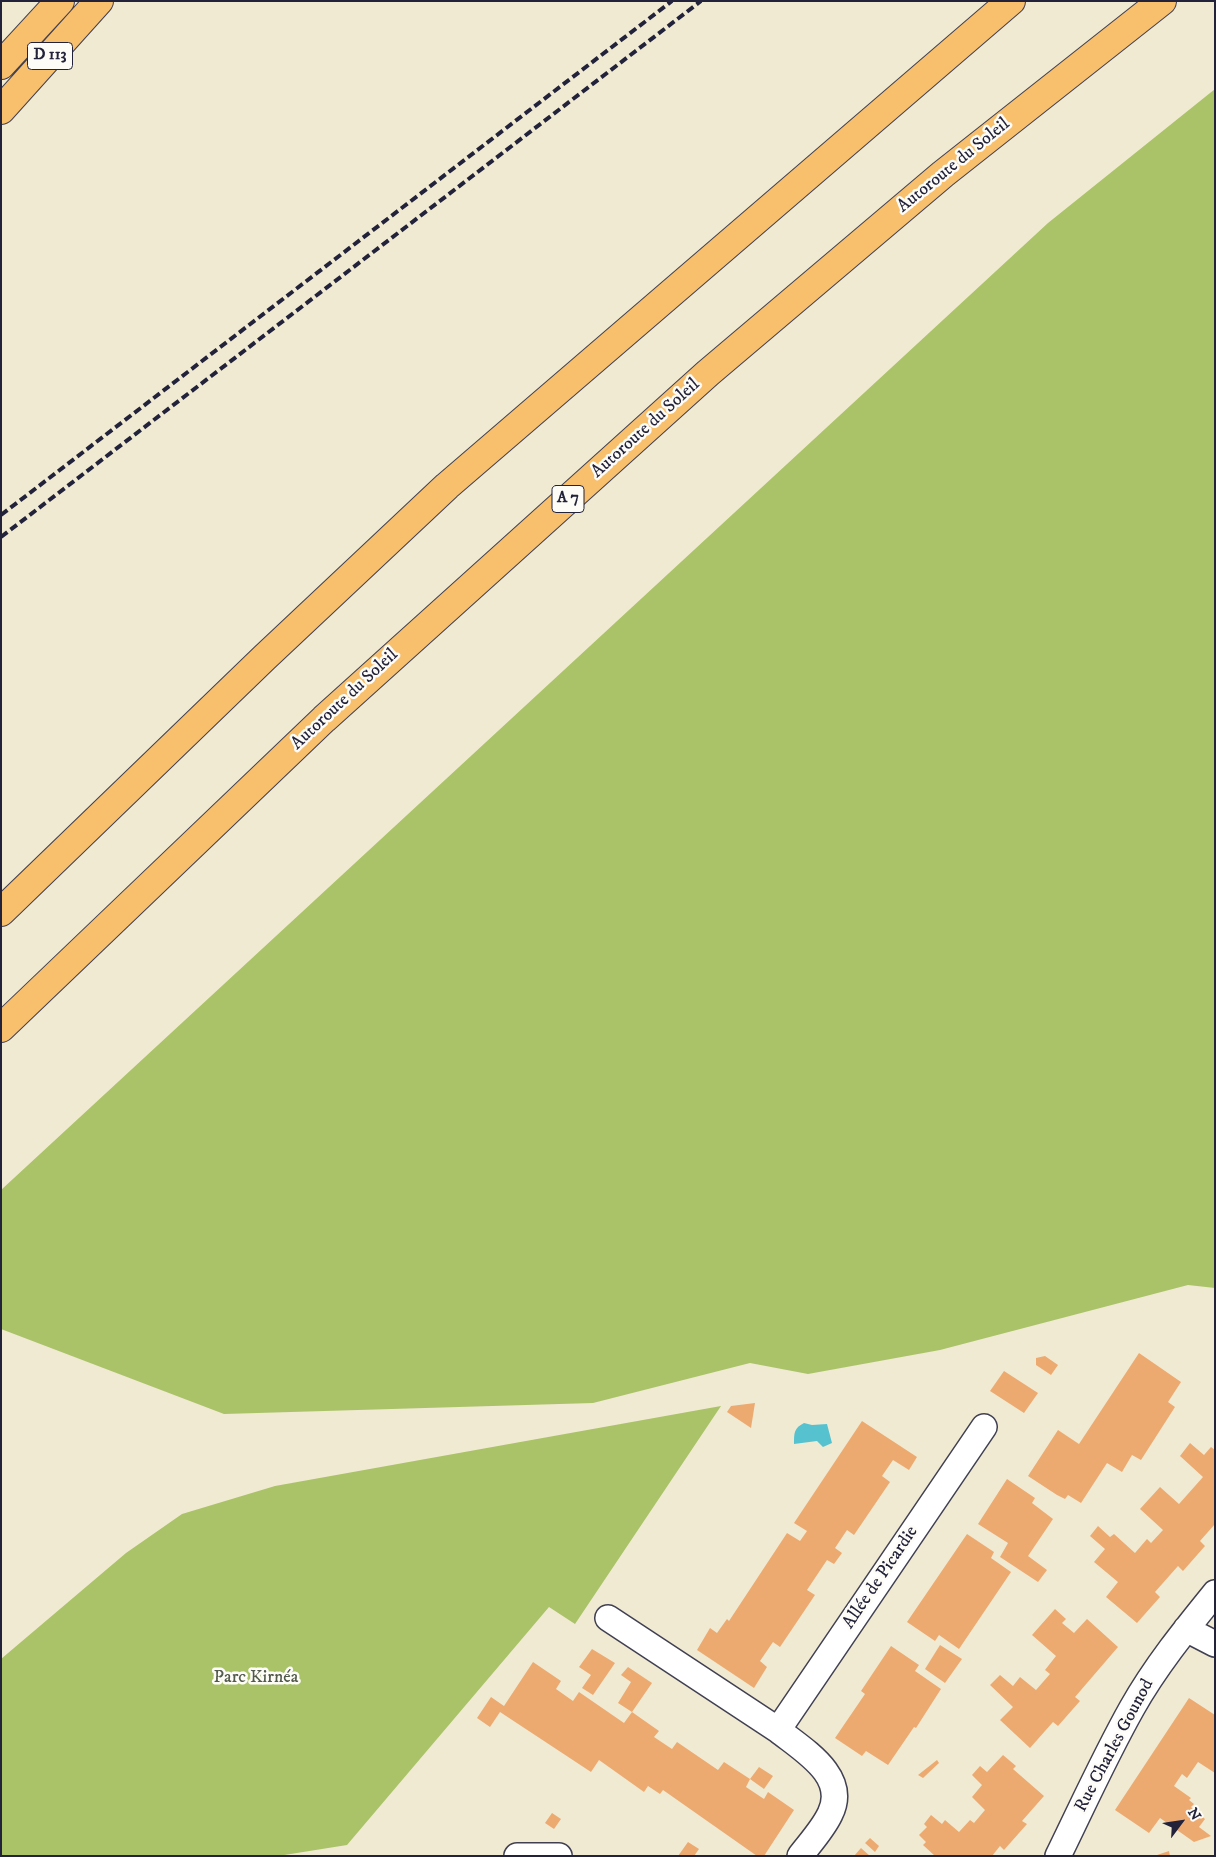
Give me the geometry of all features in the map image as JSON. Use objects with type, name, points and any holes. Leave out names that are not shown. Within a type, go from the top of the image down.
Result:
[{"type":"main road","name":"D 113","points":[[1,48],[39,1]]},
{"type":"main road","name":"D 113","points":[[1,65],[60,1]]},
{"type":"main road","name":"D 113","points":[[1,110],[99,1]]},
{"type":"main road","points":[[1,912],[257,664],[447,486],[1011,1]]},
{"type":"main road","name":"Autoroute du Soleil","points":[[1,1028],[324,719],[701,380],[943,174],[1162,1]]},
{"type":"street","name":"Allée de Picardie","points":[[778,1730],[984,1427]]},
{"type":"street","name":"Rue Charles Gounod","points":[[1058,1856],[1132,1709],[1147,1684],[1186,1629],[1215,1593]]},
{"type":"street","points":[[608,1618],[778,1730],[822,1765],[832,1783],[835,1801],[829,1816],[800,1856]]},
{"type":"street","points":[[1186,1629],[1215,1644]]},
{"type":"street","points":[[517,1856],[558,1856]]},
{"type":"green space","points":[[1215,89],[1215,1288],[1188,1285],[940,1350],[808,1374],[750,1363],[593,1403],[224,1414],[1,1329],[1,1190],[1048,223]]},
{"type":"green space","name":"Parc Kirnéa","points":[[721,1406],[575,1624],[549,1607],[347,1845],[278,1856],[1,1856],[1,1659],[126,1553],[182,1514],[275,1486]]},
{"type":"water","points":[[804,1423],[812,1425],[827,1424],[832,1443],[823,1447],[817,1441],[794,1444],[795,1431]]},
{"type":"building","points":[[1139,1353],[1181,1382],[1168,1402],[1175,1407],[1141,1460],[1132,1455],[1122,1472],[1107,1463],[1081,1503],[1068,1495],[1065,1499],[1057,1495],[1028,1476],[1058,1430],[1079,1444]]},
{"type":"building","points":[[1045,1356],[1058,1365],[1051,1375],[1036,1365],[1036,1358]]},
{"type":"building","points":[[1004,1371],[1038,1393],[1024,1413],[990,1391]]},
{"type":"building","points":[[755,1403],[751,1428],[727,1412],[731,1406]]},
{"type":"building","points":[[862,1421],[917,1457],[909,1470],[893,1460],[882,1476],[890,1482],[854,1535],[847,1530],[835,1548],[842,1553],[834,1564],[827,1560],[807,1590],[815,1595],[780,1647],[773,1642],[760,1661],[767,1667],[754,1688],[697,1650],[710,1628],[717,1633],[727,1619],[729,1621],[787,1533],[800,1541],[807,1531],[794,1523]]},
{"type":"building","points":[[1190,1443],[1204,1455],[1211,1447],[1215,1450],[1215,1524],[1200,1541],[1205,1546],[1183,1571],[1178,1566],[1155,1592],[1160,1597],[1137,1623],[1106,1597],[1118,1582],[1094,1562],[1105,1549],[1090,1536],[1098,1526],[1110,1537],[1114,1534],[1135,1553],[1147,1539],[1151,1543],[1163,1530],[1140,1509],[1160,1487],[1179,1504],[1203,1477],[1180,1456]]},
{"type":"building","points":[[1007,1479],[1035,1498],[1032,1503],[1053,1519],[1028,1556],[1047,1570],[1038,1582],[1000,1557],[1008,1543],[978,1524]]},
{"type":"building","points":[[967,1534],[994,1552],[991,1558],[1011,1572],[959,1649],[939,1635],[935,1641],[907,1622]]},
{"type":"building","points":[[1055,1609],[1066,1619],[1062,1623],[1074,1633],[1087,1619],[1118,1647],[1075,1697],[1080,1701],[1058,1726],[1053,1722],[1030,1748],[1000,1720],[1013,1707],[990,1685],[1000,1675],[1013,1686],[1020,1677],[1036,1690],[1050,1674],[1045,1670],[1056,1656],[1032,1635]]},
{"type":"building","points":[[940,1645],[962,1659],[945,1683],[925,1669]]},
{"type":"building","points":[[891,1646],[919,1665],[915,1671],[941,1689],[916,1728],[914,1727],[888,1765],[866,1751],[862,1756],[835,1738],[865,1694],[861,1691]]},
{"type":"building","points":[[592,1649],[615,1663],[593,1695],[582,1688],[591,1675],[579,1667]]},
{"type":"building","points":[[533,1662],[561,1681],[556,1689],[573,1701],[579,1692],[624,1723],[632,1712],[659,1731],[654,1737],[672,1749],[677,1742],[718,1770],[724,1762],[750,1779],[746,1787],[764,1799],[768,1792],[794,1810],[764,1856],[757,1856],[663,1790],[660,1794],[648,1786],[644,1792],[599,1760],[591,1772],[500,1712],[490,1727],[477,1718],[491,1697],[504,1706]]},
{"type":"building","points":[[628,1667],[652,1683],[632,1712],[618,1703],[631,1682],[621,1675]]},
{"type":"building","points":[[1189,1698],[1215,1715],[1215,1773],[1198,1762],[1187,1778],[1182,1774],[1174,1786],[1191,1798],[1189,1800],[1194,1804],[1191,1807],[1205,1819],[1199,1827],[1211,1836],[1194,1842],[1160,1818],[1149,1833],[1115,1810]]},
{"type":"building","points":[[1003,1755],[1016,1766],[1013,1769],[1044,1796],[1022,1821],[1027,1824],[1004,1850],[1000,1846],[992,1856],[935,1856],[923,1845],[926,1842],[919,1835],[927,1827],[924,1824],[931,1815],[942,1824],[945,1820],[959,1832],[970,1820],[974,1823],[985,1810],[972,1797],[982,1785],[972,1775],[980,1766],[987,1772]]},
{"type":"building","points":[[937,1760],[939,1763],[923,1778],[918,1775]]},
{"type":"building","points":[[759,1767],[773,1776],[764,1789],[750,1779]]},
{"type":"building","points":[[552,1813],[561,1819],[554,1829],[545,1823]]},
{"type":"building","points":[[870,1838],[879,1846],[875,1852],[865,1843]]},
{"type":"building","points":[[688,1842],[699,1849],[694,1856],[678,1856]]},
{"type":"building","points":[[861,1848],[870,1856],[854,1856]]},
{"type":"building","points":[[1169,1851],[1170,1856],[1157,1856],[1157,1855]]},
{"type":"railway","points":[[1,515],[672,1]]},
{"type":"railway","points":[[1,537],[701,1]]}]
